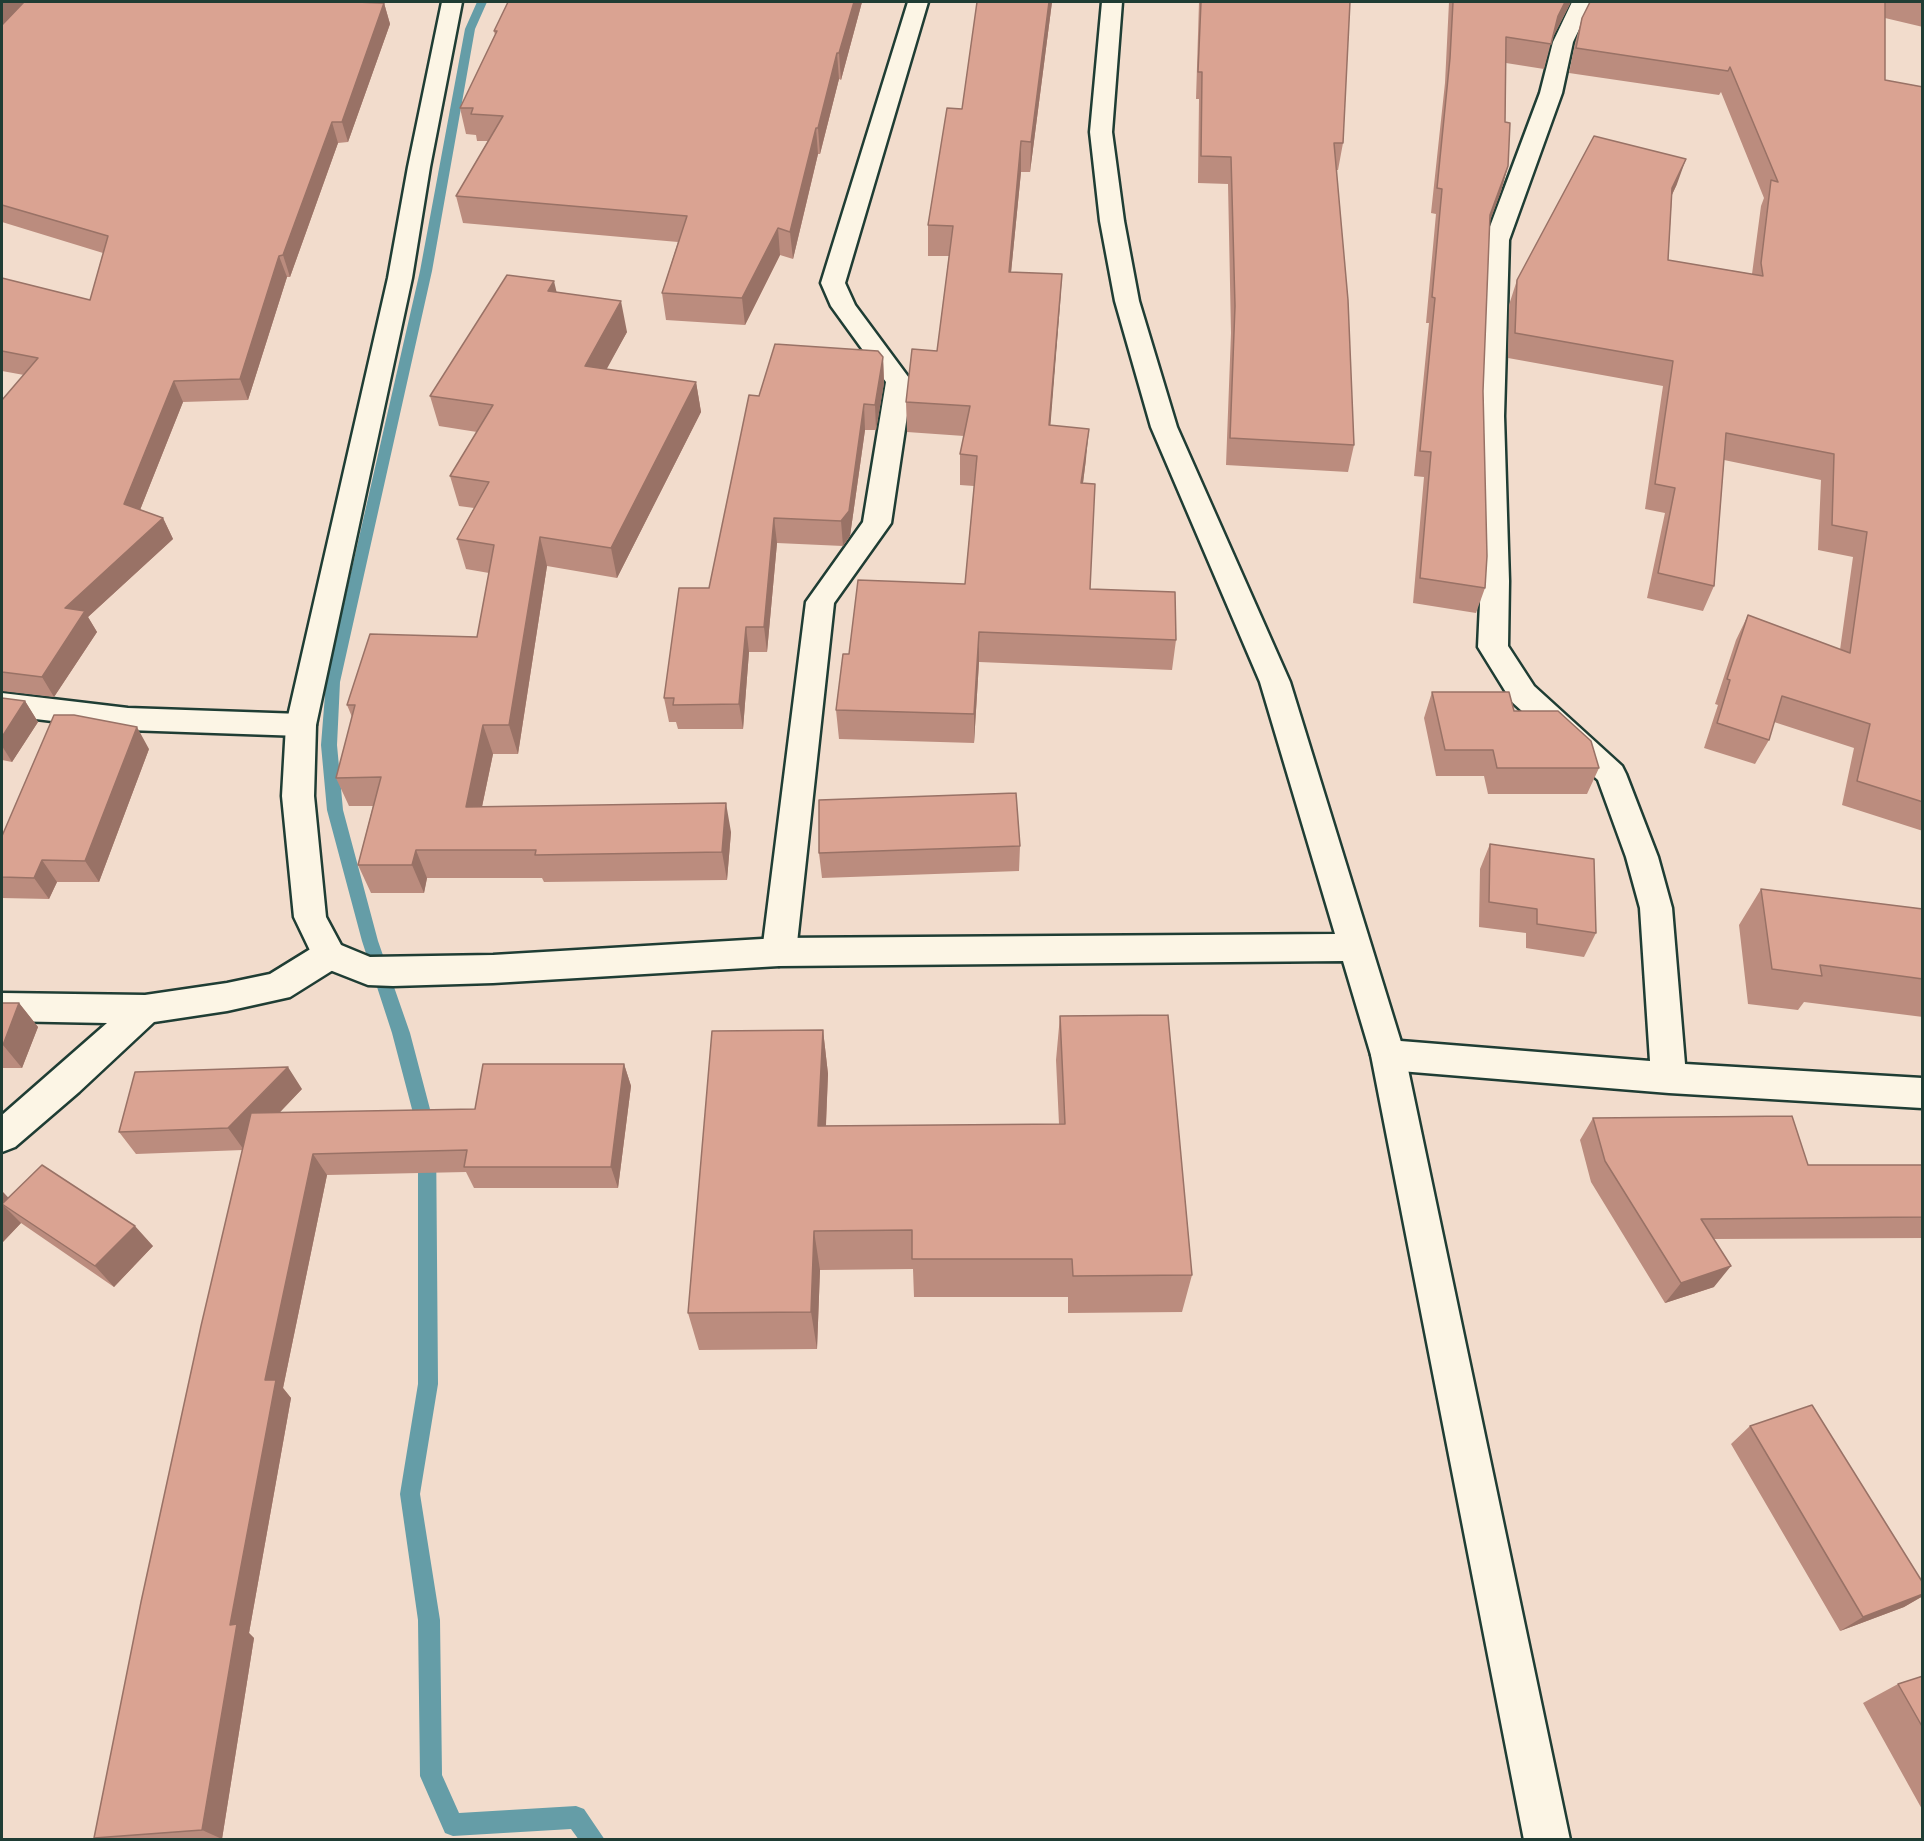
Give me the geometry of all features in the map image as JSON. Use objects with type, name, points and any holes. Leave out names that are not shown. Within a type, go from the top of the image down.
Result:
[{"type":"street","points":[[452,2],[419,167],[400,278],[301,724],[298,796],[310,917],[329,955],[380,971],[505,968],[779,952],[1357,947]]},
{"type":"street","points":[[779,952],[820,602],[877,523],[899,382],[843,306],[833,283],[918,2]]},
{"type":"street","points":[[1112,2],[1101,132],[1112,221],[1127,301],[1164,427],[1275,682],[1388,1055],[1547,1839]]},
{"type":"street","points":[[1582,2],[1563,42],[1551,93],[1497,240],[1491,416],[1495,581],[1493,647],[1523,694],[1611,774],[1642,857],[1656,908],[1670,1078]]},
{"type":"street","points":[[2,704],[128,719],[301,724]]},
{"type":"street","points":[[2,1006],[145,1009],[226,997],[278,987],[329,955]]},
{"type":"street","points":[[2,1136],[67,1081],[145,1009]]},
{"type":"street","points":[[1388,1055],[1670,1078],[1923,1093]]},
{"type":"building","points":[[24,2],[384,3],[342,122],[332,122],[283,255],[279,256],[240,379],[174,381],[124,504],[163,518],[65,608],[85,611],[42,677],[2,672],[2,400],[38,358],[2,351],[2,278],[90,300],[108,236],[2,205],[2,25]]},
{"type":"building","points":[[508,2],[854,2],[839,53],[837,53],[818,128],[816,128],[790,232],[778,228],[742,298],[662,293],[687,216],[456,196],[503,116],[471,114],[473,108],[460,108],[497,31],[494,31]]},
{"type":"building","points":[[977,2],[1049,2],[1031,142],[1021,141],[1009,272],[1062,274],[1049,425],[1089,429],[1081,483],[1095,484],[1090,589],[1175,592],[1176,640],[979,632],[974,714],[836,710],[843,654],[849,654],[858,580],[965,584],[977,456],[960,454],[970,406],[906,402],[912,349],[937,351],[953,226],[928,225],[947,108],[962,109]]},
{"type":"building","points":[[1201,2],[1350,2],[1343,143],[1334,143],[1348,300],[1354,445],[1230,438],[1235,306],[1231,157],[1201,156],[1202,72],[1198,72]]},
{"type":"building","points":[[1453,2],[1565,2],[1558,16],[1551,44],[1506,37],[1505,122],[1510,123],[1508,166],[1490,215],[1483,391],[1487,556],[1485,588],[1420,578],[1431,452],[1420,451],[1435,298],[1432,297],[1442,189],[1437,188],[1450,58]]},
{"type":"building","points":[[1590,2],[1885,2],[1885,80],[1923,87],[1923,802],[1857,781],[1870,724],[1782,696],[1769,740],[1717,723],[1730,680],[1727,679],[1748,615],[1850,653],[1867,532],[1832,525],[1834,454],[1726,433],[1714,586],[1658,573],[1675,488],[1655,484],[1673,361],[1515,333],[1517,280],[1594,136],[1686,159],[1672,188],[1668,260],[1763,276],[1761,263],[1771,180],[1778,182],[1730,67],[1728,71],[1576,48],[1582,18]]},
{"type":"building","points":[[507,275],[554,281],[548,291],[621,301],[585,366],[696,382],[611,548],[540,537],[509,725],[483,725],[466,807],[726,803],[722,852],[535,855],[536,850],[416,850],[412,865],[358,865],[381,777],[336,778],[355,705],[347,705],[370,634],[477,637],[494,545],[457,539],[489,482],[450,476],[493,405],[430,396]]},
{"type":"building","points":[[775,344],[878,351],[883,357],[875,405],[864,404],[849,511],[841,521],[774,518],[764,627],[746,627],[739,704],[673,705],[674,698],[664,698],[679,588],[709,588],[749,395],[759,396]]},
{"type":"building","points":[[1432,692],[1509,692],[1514,711],[1558,711],[1591,741],[1599,768],[1497,768],[1493,750],[1445,750]]},
{"type":"building","points":[[2,698],[25,701],[2,737]]},
{"type":"building","points":[[54,715],[74,715],[137,727],[85,861],[42,860],[34,878],[2,877],[2,836]]},
{"type":"building","points":[[1016,793],[1020,846],[819,853],[819,800]]},
{"type":"building","points":[[1490,844],[1594,859],[1596,933],[1537,924],[1537,909],[1489,902]]},
{"type":"building","points":[[1761,889],[1923,909],[1923,979],[1820,965],[1822,976],[1772,969]]},
{"type":"building","points":[[2,1003],[19,1003],[3,1045],[2,1045]]},
{"type":"building","points":[[1168,1015],[1192,1275],[1073,1276],[1072,1259],[912,1259],[912,1230],[814,1231],[811,1312],[688,1313],[712,1031],[823,1030],[818,1126],[1065,1124],[1060,1016]]},
{"type":"building","points":[[483,1064],[624,1064],[611,1167],[464,1167],[467,1150],[313,1154],[265,1380],[276,1380],[230,1625],[237,1624],[202,1830],[94,1838],[141,1602],[201,1326],[251,1113],[475,1109]]},
{"type":"building","points":[[288,1067],[228,1128],[119,1132],[135,1072]]},
{"type":"building","points":[[1792,1116],[1808,1165],[1923,1165],[1923,1217],[1701,1219],[1731,1266],[1681,1283],[1605,1161],[1593,1118]]},
{"type":"building","points":[[42,1165],[135,1226],[95,1266],[2,1204]]},
{"type":"building","points":[[1812,1405],[1923,1583],[1923,1594],[1863,1617],[1750,1426]]},
{"type":"building","points":[[1923,1676],[1923,1728],[1898,1684]]},
{"type":"waterway","points":[[482,2],[470,29],[426,271],[333,682],[329,745],[335,810],[370,941],[401,1033],[427,1132],[428,1384],[410,1494],[429,1620],[431,1776],[453,1825],[576,1817],[594,1840]]}]
